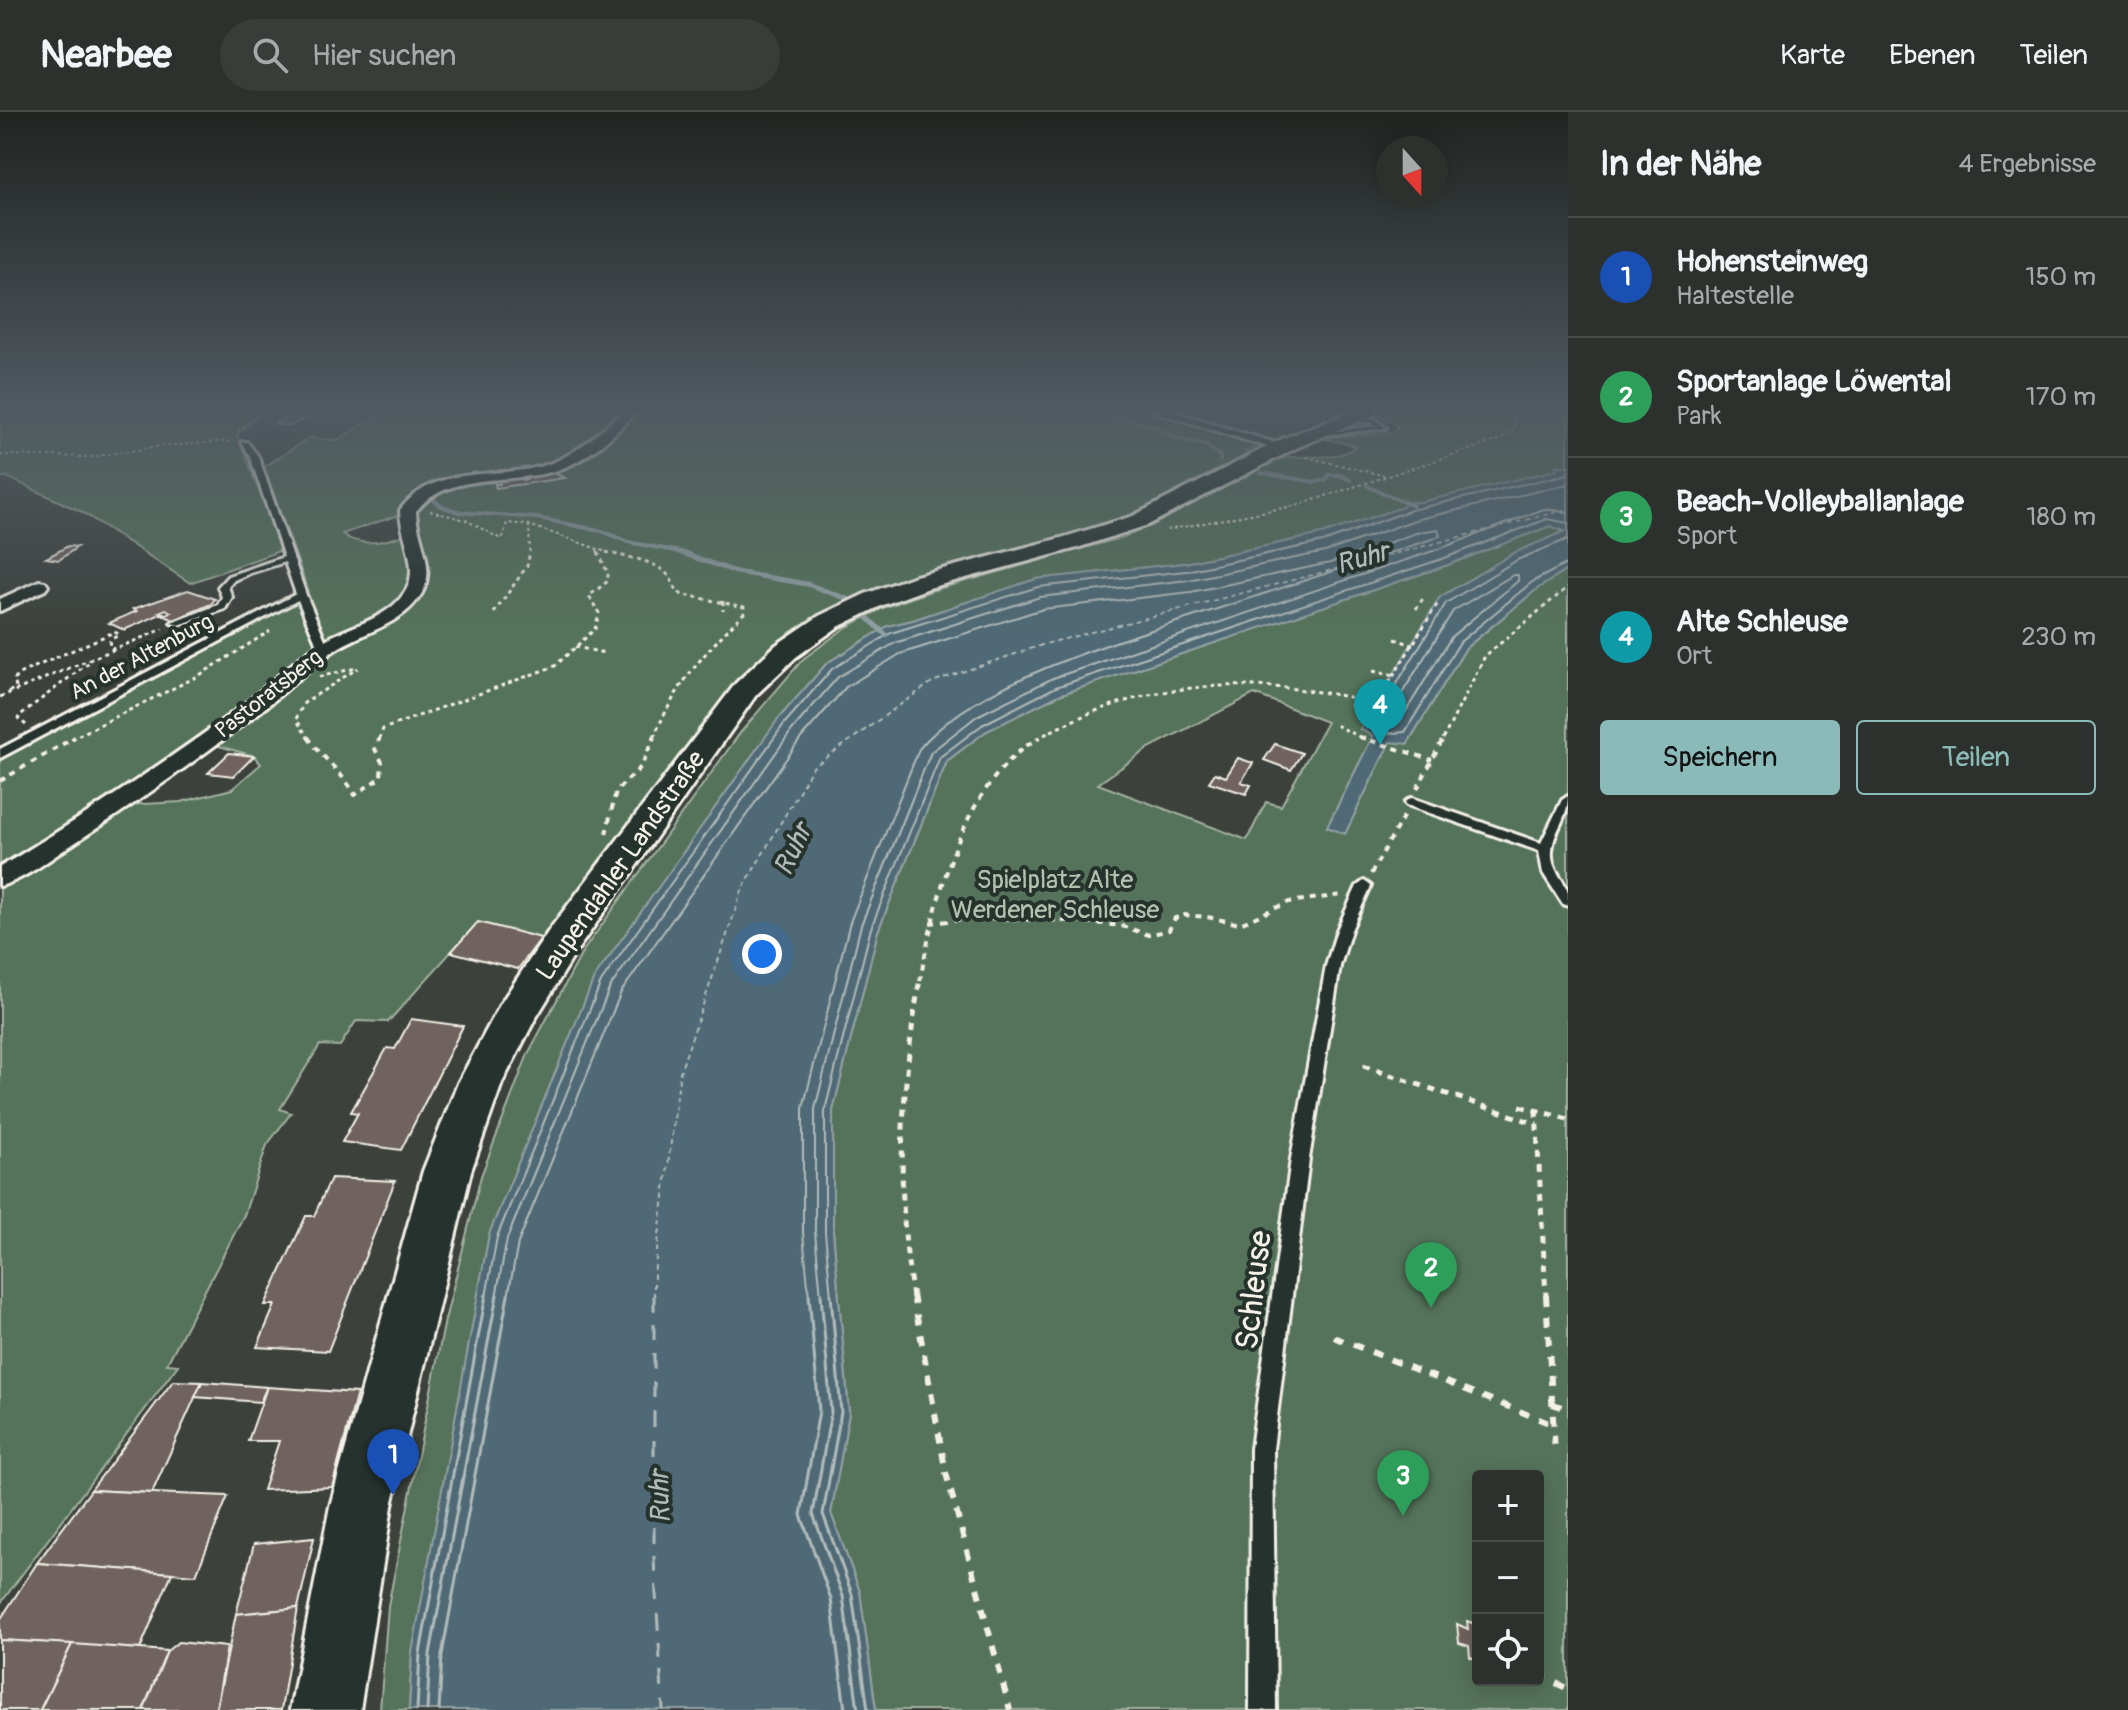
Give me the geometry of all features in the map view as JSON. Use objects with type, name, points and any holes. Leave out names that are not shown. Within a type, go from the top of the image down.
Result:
[{"type":"main road","name":"Laupendahler Landstraße","points":[[325,1710],[361,1506],[447,1171],[480,1083],[516,1014],[564,939],[746,689],[781,654],[818,626],[869,601],[940,576],[1120,528],[1209,486]]},
{"type":"street","name":"Pastoratsberg","points":[[0,878],[40,855],[238,718],[324,649],[396,612],[414,592],[420,575],[419,554],[407,518],[411,504],[430,490],[443,486]]},
{"type":"street","points":[[0,606],[39,586]]},
{"type":"lane","points":[[264,486],[301,595],[324,649]]},
{"type":"lane","points":[[176,623],[222,607],[227,597],[223,587],[231,578],[289,558]]},
{"type":"lane","name":"An der Altenburg","points":[[0,754],[301,595]]},
{"type":"lane","points":[[1568,800],[1543,848],[1547,873],[1568,901]]},
{"type":"lane","points":[[1411,802],[1543,848]]},
{"type":"lane","name":"Schleuse","points":[[1263,1710],[1262,1449],[1300,1159],[1333,966],[1362,889]]},
{"type":"path","points":[[1120,528],[1146,534],[1298,505],[1359,486]]},
{"type":"path","points":[[422,504],[429,511],[466,520],[499,538],[503,537],[507,523],[529,525],[597,549],[651,563],[669,575],[674,589],[681,594],[744,607],[745,612],[700,657],[670,700],[641,767],[616,791],[606,822],[604,884]]},
{"type":"path","points":[[494,613],[527,566],[531,549],[529,525]]},
{"type":"path","points":[[358,668],[304,703],[296,719],[320,755],[347,780],[355,795],[381,777],[382,762],[375,749],[383,729],[555,666],[595,629],[599,613],[589,596],[608,581],[608,573],[597,549]]},
{"type":"path","points":[[930,923],[974,918],[1074,921],[1122,926],[1149,935],[1169,930],[1175,918],[1185,915],[1240,924],[1270,906],[1362,889],[1411,802],[1485,656],[1568,587]]},
{"type":"path","points":[[1416,609],[1424,597]]},
{"type":"path","points":[[723,601],[723,611]]},
{"type":"path","points":[[1364,724],[1438,603]]},
{"type":"path","points":[[0,781],[55,747],[198,676],[284,622],[309,615]]},
{"type":"path","points":[[0,697],[176,623]]},
{"type":"path","points":[[6,695],[16,687],[14,680],[21,673],[96,638],[114,632],[119,634],[110,641],[109,646],[114,649]]},
{"type":"path","points":[[1395,639],[1413,645]]},
{"type":"path","points":[[575,647],[605,653]]},
{"type":"path","points":[[22,730],[26,725],[18,718],[23,713],[96,657]]},
{"type":"path","points":[[1373,671],[1394,676]]},
{"type":"path","points":[[1010,1710],[976,1598],[948,1488],[926,1382],[901,1201],[902,1135],[914,998],[930,923],[968,822],[990,779],[1005,762],[1051,731],[1140,696],[1218,682],[1291,686],[1354,698]]},
{"type":"path","points":[[1350,705],[1372,711]]},
{"type":"path","points":[[1336,725],[1364,739],[1432,760]]},
{"type":"path","points":[[1363,1066],[1537,1124]]},
{"type":"path","points":[[1520,1106],[1568,1119]]},
{"type":"path","points":[[1536,1110],[1555,1452]]},
{"type":"path","points":[[1334,1337],[1554,1425]]},
{"type":"path","points":[[1552,1404],[1568,1409]]},
{"type":"path","points":[[1544,1677],[1568,1689]]},
{"type":"green space","points":[[25,486],[257,486],[282,550],[190,583],[82,512]]},
{"type":"green space","points":[[271,486],[1197,486],[1137,517],[898,586],[736,689],[541,938],[478,922],[388,1022],[356,1021],[340,1046],[320,1045],[280,1109],[291,1113],[267,1145],[244,1215],[167,1364],[178,1365],[0,1604],[0,756],[308,590]],"holes":[[[402,514],[415,530],[378,542],[359,542],[342,534]],[[198,740],[254,756],[261,764],[232,789],[181,802],[106,806]]]},
{"type":"green space","points":[[1225,486],[1491,486],[1405,503],[1403,507],[1322,534],[1185,563],[1036,579],[888,626],[827,663],[778,719],[412,1652],[409,1710],[380,1710],[388,1606],[445,1320],[481,1176],[528,1054],[583,951],[740,733],[803,659],[845,628],[883,608],[931,591],[1124,537]]},
{"type":"green space","name":"Spielplatz Alte Werdener Schleuse","points":[[1550,526],[1566,532],[1514,553],[1360,729],[1373,736],[1327,827],[1345,833],[1391,741],[1408,743],[1466,648],[1537,589],[1568,569],[1568,1710],[1275,1710],[1252,1577],[1250,1710],[876,1710],[860,1592],[831,1513],[849,1413],[833,1231],[833,1110],[878,931],[947,761],[985,732],[1059,695],[1445,566]],"holes":[[[1254,694],[1327,722],[1281,806],[1266,802],[1247,840],[1098,784],[1149,748]]]},
{"type":"water","name":"Ruhr","points":[[1491,486],[1568,486],[1568,569],[1537,589],[1466,648],[1407,744],[1390,742],[1345,834],[1327,827],[1373,736],[1360,729],[1440,597],[1514,553],[1565,531],[1550,526],[1445,566],[1059,695],[985,732],[947,761],[878,931],[833,1110],[833,1231],[849,1413],[831,1513],[860,1592],[876,1710],[409,1710],[412,1652],[489,1234],[594,978],[778,719],[827,663],[888,626],[1036,579],[1185,563],[1322,534],[1403,507],[1405,503]]},
{"type":"building","points":[[68,546],[77,547],[59,560],[46,558]]},
{"type":"building","points":[[188,590],[215,599],[211,604],[174,620],[163,615],[171,612],[166,609],[124,630],[109,623],[137,611],[133,609]]},
{"type":"building","points":[[1275,744],[1302,753],[1291,770],[1264,760]]},
{"type":"building","points":[[229,753],[254,756],[234,776],[208,773]]},
{"type":"building","points":[[1238,758],[1253,763],[1241,782],[1251,785],[1246,794],[1209,782],[1215,773],[1226,777]]},
{"type":"building","points":[[478,922],[541,938],[518,969],[451,952]]},
{"type":"building","points":[[411,1019],[463,1026],[401,1150],[342,1142],[358,1113],[351,1112],[387,1048],[395,1049]]},
{"type":"building","points":[[331,1178],[395,1181],[328,1351],[257,1347],[275,1305],[265,1305],[306,1216],[314,1216]]},
{"type":"building","points":[[173,1381],[202,1382],[152,1493],[91,1490]]},
{"type":"building","points":[[202,1382],[267,1387],[260,1402],[195,1397]]},
{"type":"building","points":[[267,1387],[357,1393],[332,1487],[263,1490],[279,1441],[248,1441]]},
{"type":"building","points":[[91,1490],[228,1496],[196,1575],[37,1563]]},
{"type":"building","points":[[314,1538],[298,1608],[236,1614],[254,1544]]},
{"type":"building","points":[[37,1563],[172,1573],[140,1649],[0,1640],[0,1620]]},
{"type":"building","points":[[298,1608],[281,1710],[216,1710],[236,1614]]},
{"type":"building","points":[[1467,1621],[1472,1623],[1472,1658],[1469,1646],[1459,1643],[1457,1624],[1468,1629]]},
{"type":"building","points":[[0,1640],[72,1644],[40,1710],[0,1710]]},
{"type":"building","points":[[178,1642],[227,1647],[216,1710],[143,1710],[167,1651]]},
{"type":"building","points":[[72,1644],[167,1651],[143,1710],[40,1710]]},
{"type":"waterway","points":[[1367,486],[1413,506]]},
{"type":"waterway","points":[[428,495],[441,506],[459,512],[537,518],[602,531],[628,542],[690,554]]},
{"type":"waterway","points":[[679,552],[736,572],[807,584],[848,599]]},
{"type":"waterway","points":[[867,617],[886,635]]},
{"type":"ferry route","points":[[663,1710],[654,1560],[654,1274],[680,1072],[743,888],[813,767],[932,682],[1045,644],[1568,509]]},
{"type":"place","name":"Alte Schleuse","points":[[1380,745]]},
{"type":"place","name":"Sportanlage Löwental","points":[[1431,1308]]},
{"type":"place","name":"Hohensteinweg","points":[[393,1495]]},
{"type":"place","name":"Beach-Volleyballanlage","points":[[1403,1516]]}]
